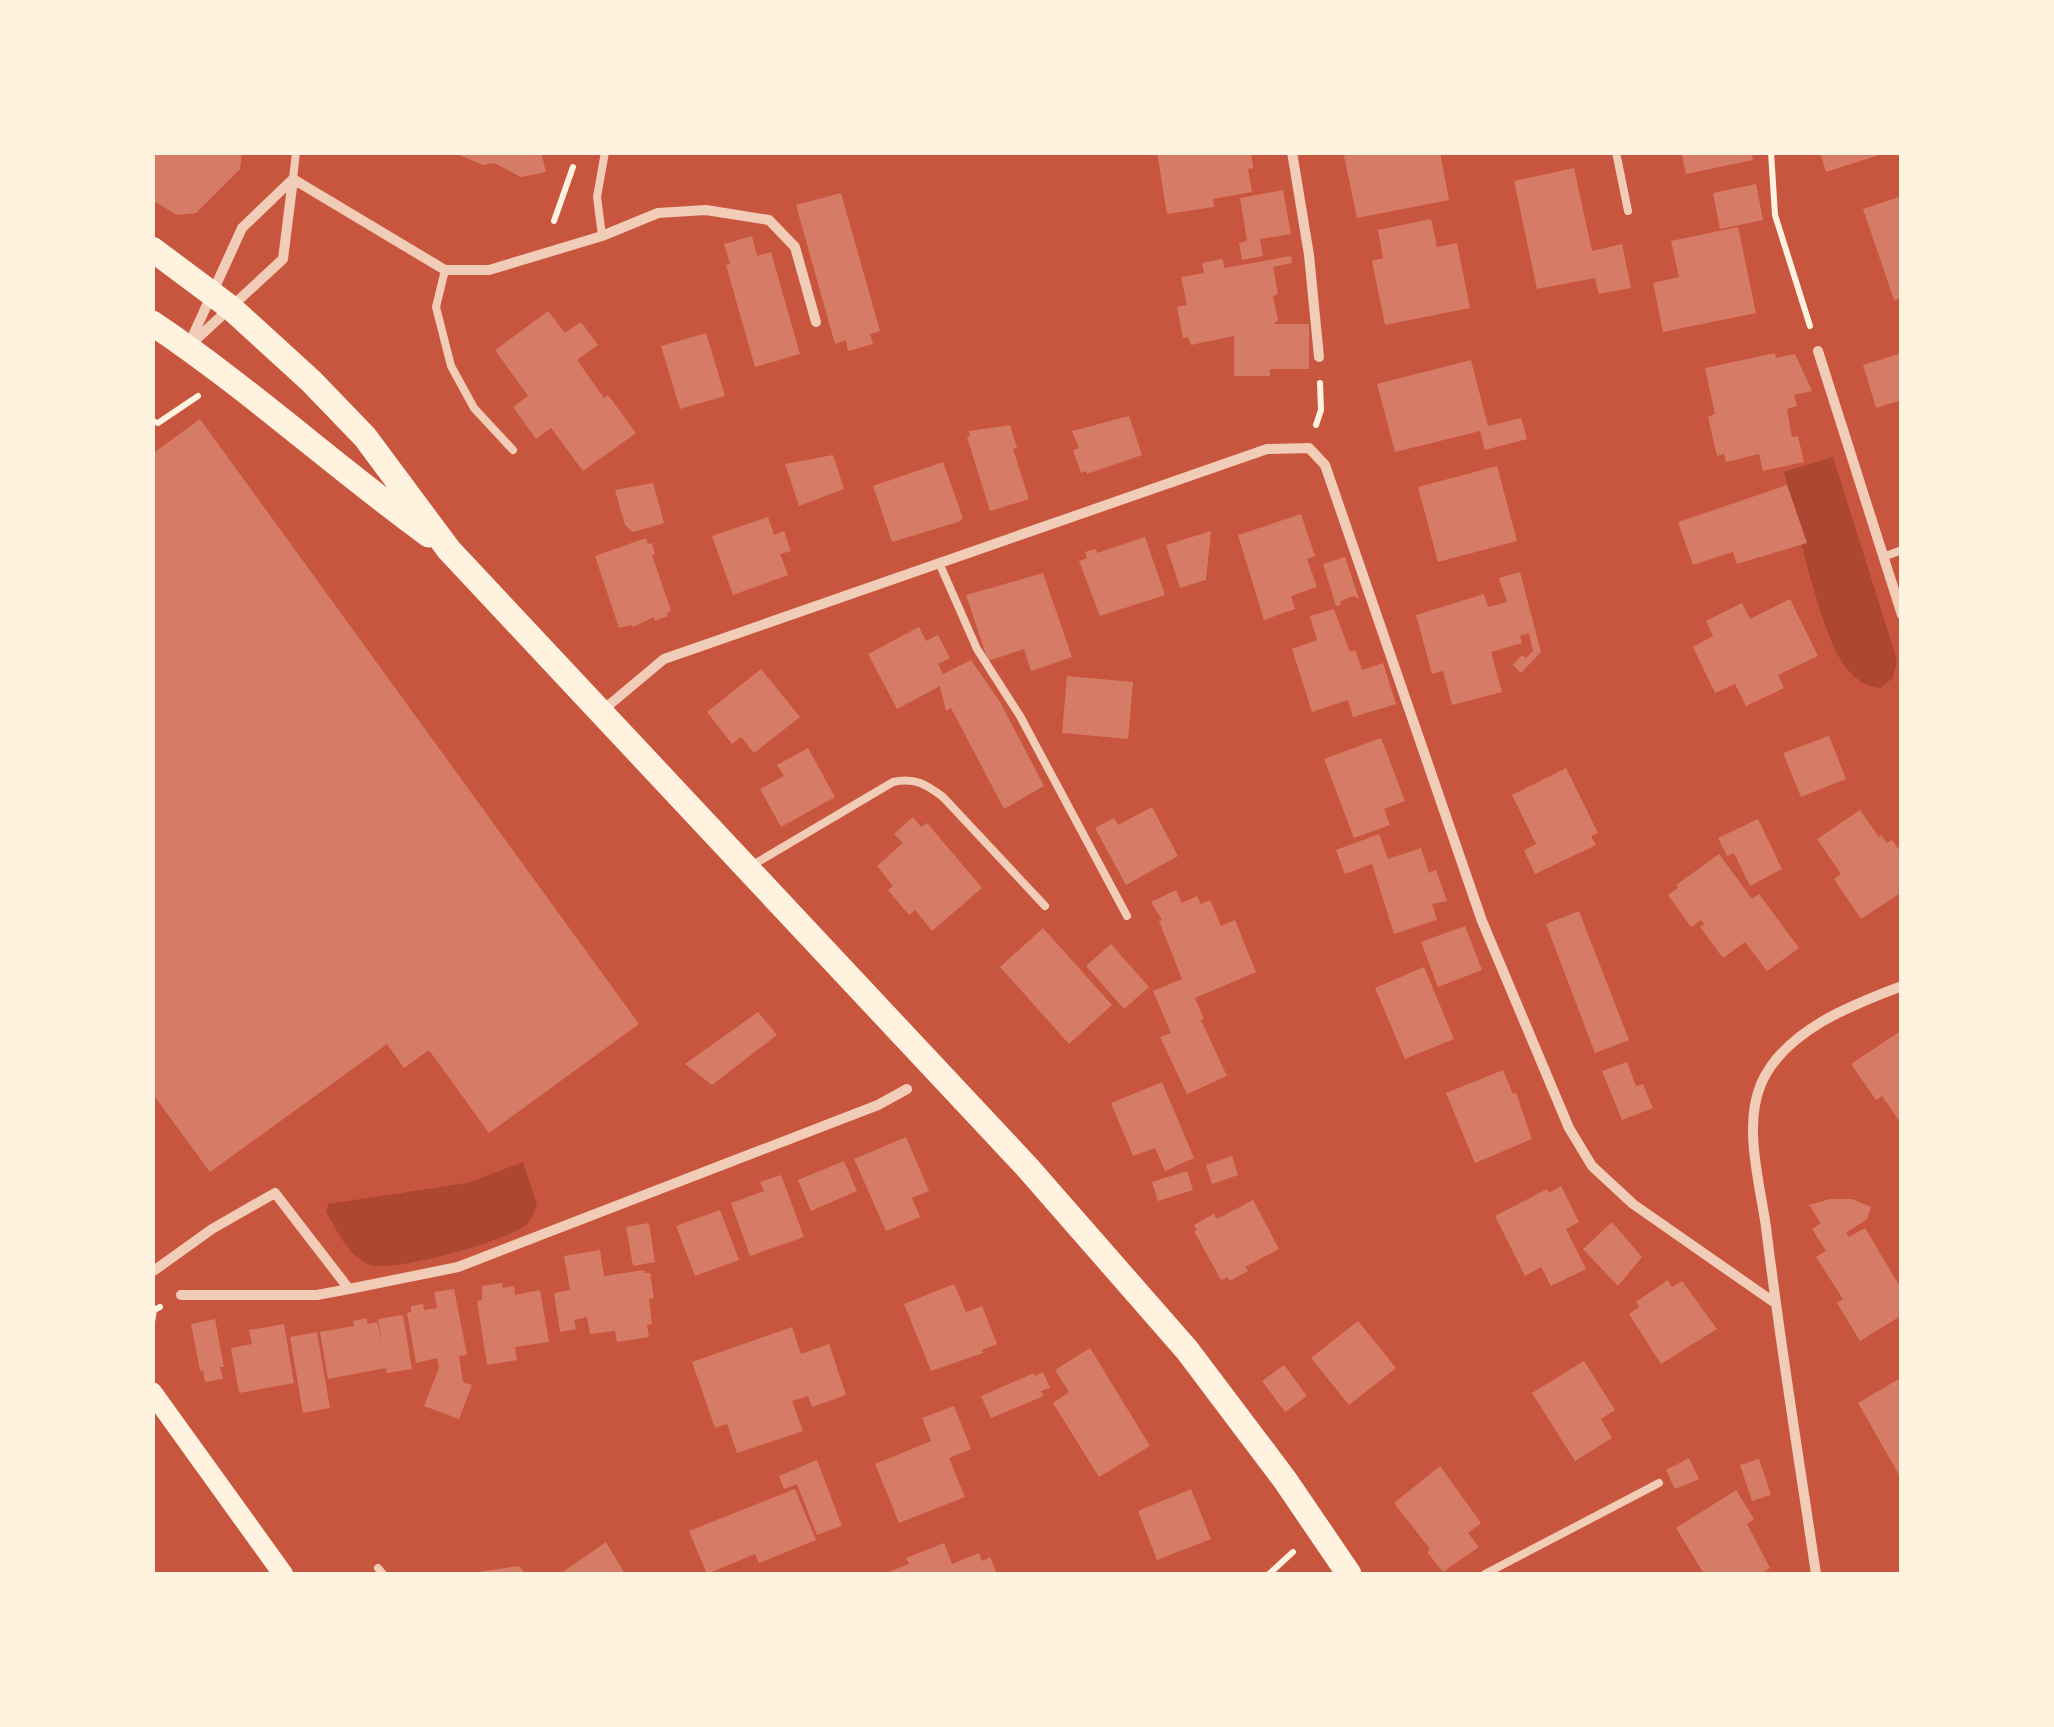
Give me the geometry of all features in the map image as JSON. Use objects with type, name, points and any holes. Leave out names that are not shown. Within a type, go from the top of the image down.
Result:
[{"type":"main road","points":[[152,249],[221,300],[311,381],[365,437],[449,550],[1116,1267],[1198,1365],[1285,1480],[1349,1574]]},
{"type":"main road","points":[[152,323],[449,550]]},
{"type":"main road","points":[[152,1392],[283,1574]]},
{"type":"street","points":[[1292,152],[1319,357]]},
{"type":"street","points":[[292,178],[445,270],[489,270],[602,236],[658,213],[706,210],[768,220],[794,248],[816,322]]},
{"type":"street","points":[[188,347],[221,300],[284,259],[292,178]]},
{"type":"street","points":[[188,347],[221,300],[242,228],[292,178]]},
{"type":"street","points":[[1818,351],[1902,616]]},
{"type":"street","points":[[602,712],[664,659],[1267,448],[1308,448],[1325,465],[1482,921],[1569,1128],[1592,1166],[1633,1204],[1775,1303]]},
{"type":"street","points":[[1816,1574],[1775,1303],[1753,1124],[1760,1085],[1778,1056],[1810,1030],[1860,1002],[1902,986]]},
{"type":"street","points":[[181,1296],[317,1295],[458,1268],[878,1105],[907,1089]]},
{"type":"street","points":[[152,1272],[212,1230],[276,1193],[349,1289]]},
{"type":"lane","points":[[292,178],[296,152]]},
{"type":"lane","points":[[602,236],[597,197],[605,152]]},
{"type":"lane","points":[[1616,152],[1628,211]]},
{"type":"lane","points":[[445,270],[436,307],[451,366],[474,408],[513,450]]},
{"type":"lane","points":[[1882,557],[1902,550]]},
{"type":"lane","points":[[940,565],[976,649],[1020,716],[1127,916]]},
{"type":"lane","points":[[747,868],[893,782],[907,778],[926,784],[943,797],[1045,906]]},
{"type":"lane","points":[[1485,1574],[1659,1483]]},
{"type":"path","points":[[552,227],[578,152]]},
{"type":"path","points":[[1770,152],[1775,215],[1818,351]]},
{"type":"path","points":[[1308,448],[1321,410],[1319,357]]},
{"type":"path","points":[[152,420],[158,422],[202,393]]},
{"type":"path","points":[[1269,1574],[1293,1552]]},
{"type":"shaded area","points":[[1833,457],[1897,660],[1893,678],[1880,688],[1859,680],[1848,670],[1828,632],[1784,472]]},
{"type":"shaded area","points":[[523,1162],[537,1205],[528,1223],[515,1232],[449,1254],[401,1264],[370,1265],[350,1250],[326,1212],[328,1204],[467,1183]]},
{"type":"building","points":[[152,152],[242,152],[240,169],[196,213],[177,215],[152,200]]},
{"type":"building","points":[[452,152],[541,152],[546,172],[521,177],[494,163],[483,165]]},
{"type":"building","points":[[1157,152],[1251,152],[1253,168],[1248,169],[1252,192],[1213,199],[1214,207],[1167,214]]},
{"type":"building","points":[[1360,152],[1440,152],[1449,200],[1357,218],[1344,156]]},
{"type":"building","points":[[1681,152],[1751,152],[1753,160],[1686,174]]},
{"type":"building","points":[[1820,152],[1885,152],[1885,153],[1826,172]]},
{"type":"building","points":[[1574,168],[1592,251],[1622,244],[1631,288],[1599,294],[1595,278],[1537,289],[1514,181]]},
{"type":"building","points":[[1756,184],[1763,220],[1720,229],[1713,193]]},
{"type":"building","points":[[1283,190],[1291,234],[1260,239],[1263,256],[1242,260],[1239,243],[1247,241],[1240,198]]},
{"type":"building","points":[[841,193],[880,331],[870,334],[873,344],[848,351],[846,340],[835,344],[796,205]]},
{"type":"building","points":[[1902,196],[1902,298],[1894,300],[1863,209]]},
{"type":"building","points":[[1431,219],[1437,247],[1457,243],[1470,308],[1385,325],[1372,261],[1383,258],[1378,230]]},
{"type":"building","points":[[1738,227],[1756,313],[1663,332],[1653,283],[1679,277],[1671,241]]},
{"type":"building","points":[[752,236],[757,256],[771,252],[800,354],[755,367],[726,265],[730,264],[724,244]]},
{"type":"building","points":[[1291,256],[1292,263],[1273,267],[1278,294],[1273,296],[1278,320],[1274,324],[1309,324],[1309,369],[1270,369],[1270,376],[1234,376],[1234,336],[1191,345],[1188,337],[1183,338],[1177,307],[1187,305],[1181,277],[1204,273],[1202,263],[1223,259],[1224,268]]},
{"type":"building","points":[[548,311],[565,333],[581,322],[598,345],[577,360],[636,433],[583,471],[551,428],[536,439],[513,407],[528,396],[495,350]]},
{"type":"building","points":[[706,333],[725,396],[680,409],[661,346]]},
{"type":"building","points":[[1775,353],[1776,358],[1795,354],[1812,391],[1794,395],[1797,406],[1787,409],[1792,437],[1798,436],[1804,462],[1763,471],[1759,454],[1726,462],[1724,454],[1717,456],[1708,417],[1715,414],[1705,368]]},
{"type":"building","points":[[1902,353],[1902,400],[1876,408],[1863,365]]},
{"type":"building","points":[[1471,360],[1488,426],[1521,418],[1527,439],[1485,450],[1480,431],[1395,452],[1377,384]]},
{"type":"building","points":[[1129,416],[1142,455],[1081,473],[1073,450],[1079,448],[1072,431]]},
{"type":"building","points":[[200,419],[639,1024],[489,1133],[429,1050],[404,1068],[387,1044],[210,1172],[152,1093],[152,454]]},
{"type":"building","points":[[1010,425],[1017,448],[1013,449],[1029,499],[990,511],[967,437],[969,431]]},
{"type":"building","points":[[833,455],[844,489],[799,506],[785,464]]},
{"type":"building","points":[[943,462],[963,518],[892,542],[873,486]]},
{"type":"building","points":[[1497,466],[1517,541],[1438,562],[1418,487]]},
{"type":"building","points":[[653,483],[664,523],[633,532],[625,525],[615,490]]},
{"type":"building","points":[[1787,485],[1807,543],[1737,564],[1733,552],[1693,565],[1678,522]]},
{"type":"building","points":[[1301,514],[1315,556],[1307,559],[1317,587],[1291,596],[1295,609],[1264,620],[1238,535]]},
{"type":"building","points":[[768,517],[774,535],[784,531],[791,551],[780,554],[788,575],[733,595],[712,536]]},
{"type":"building","points":[[1211,531],[1206,580],[1180,588],[1166,545]]},
{"type":"building","points":[[1145,537],[1165,595],[1100,616],[1079,561],[1087,558],[1085,552],[1096,549],[1097,553]]},
{"type":"building","points":[[646,538],[648,544],[652,543],[652,555],[671,611],[655,621],[654,617],[633,627],[619,628],[595,556]]},
{"type":"building","points":[[1345,557],[1359,599],[1354,596],[1336,606],[1323,564]]},
{"type":"building","points":[[1520,572],[1541,652],[1521,673],[1513,665],[1522,655],[1526,658],[1533,651],[1529,633],[1520,636],[1522,643],[1491,652],[1502,692],[1452,705],[1443,671],[1432,674],[1416,615],[1484,594],[1488,607],[1507,602],[1499,578]]},
{"type":"building","points":[[1043,573],[1072,657],[1031,671],[1024,649],[988,661],[966,595]]},
{"type":"building","points":[[1790,599],[1818,656],[1778,675],[1784,688],[1746,706],[1735,684],[1715,693],[1693,647],[1713,636],[1706,621],[1742,603],[1750,619]]},
{"type":"building","points":[[1334,609],[1350,652],[1355,650],[1362,670],[1383,663],[1396,704],[1353,717],[1348,700],[1312,712],[1292,649],[1317,640],[1310,616]]},
{"type":"building","points":[[919,627],[926,641],[938,635],[950,658],[938,664],[943,674],[971,660],[1000,702],[1044,786],[1004,809],[951,708],[946,711],[940,686],[897,709],[868,654]]},
{"type":"building","points":[[761,669],[800,717],[754,753],[741,737],[732,744],[707,712]]},
{"type":"building","points":[[1067,676],[1133,682],[1128,739],[1062,733]]},
{"type":"building","points":[[1829,736],[1846,779],[1801,797],[1783,753]]},
{"type":"building","points":[[1381,738],[1405,801],[1384,809],[1390,825],[1354,838],[1324,759]]},
{"type":"building","points":[[808,748],[835,797],[781,827],[760,789],[784,776],[777,765]]},
{"type":"building","points":[[1566,768],[1598,833],[1591,836],[1596,845],[1535,874],[1524,850],[1536,844],[1512,795]]},
{"type":"building","points":[[1152,807],[1178,856],[1126,885],[1095,828],[1114,818],[1118,825]]},
{"type":"building","points":[[1860,810],[1879,837],[1887,843],[1892,840],[1902,854],[1902,892],[1861,919],[1834,879],[1841,874],[1817,839]]},
{"type":"building","points":[[913,817],[921,827],[927,823],[982,888],[932,931],[915,910],[909,915],[888,890],[893,886],[877,866],[903,843],[894,834]]},
{"type":"building","points":[[1758,819],[1782,869],[1750,886],[1734,853],[1727,856],[1718,838]]},
{"type":"building","points":[[1379,834],[1388,859],[1421,848],[1429,873],[1436,870],[1447,901],[1432,904],[1437,920],[1394,934],[1372,864],[1345,874],[1336,850]]},
{"type":"building","points":[[1719,854],[1752,899],[1759,894],[1799,948],[1767,971],[1745,942],[1723,958],[1700,927],[1704,924],[1701,920],[1691,927],[1668,895]]},
{"type":"building","points":[[1176,890],[1182,903],[1197,896],[1201,904],[1210,900],[1221,926],[1235,920],[1256,972],[1195,998],[1227,1076],[1187,1094],[1160,1037],[1171,1033],[1153,991],[1182,979],[1159,921],[1162,920],[1151,902]]},
{"type":"building","points":[[1579,911],[1629,1040],[1595,1053],[1546,924]]},
{"type":"building","points":[[1465,926],[1482,970],[1438,987],[1421,942]]},
{"type":"building","points":[[1043,928],[1112,1005],[1069,1044],[1000,967]]},
{"type":"building","points":[[1111,944],[1149,987],[1124,1009],[1086,966]]},
{"type":"building","points":[[1424,967],[1454,1039],[1405,1059],[1375,988]]},
{"type":"building","points":[[758,1012],[777,1035],[712,1085],[685,1064]]},
{"type":"building","points":[[1902,1030],[1902,1125],[1882,1096],[1876,1100],[1851,1064]]},
{"type":"building","points":[[1627,1062],[1636,1086],[1643,1084],[1653,1108],[1622,1120],[1602,1071]]},
{"type":"building","points":[[1503,1070],[1513,1094],[1516,1093],[1532,1139],[1475,1163],[1446,1093]]},
{"type":"building","points":[[1162,1082],[1194,1158],[1165,1171],[1155,1148],[1133,1156],[1111,1103]]},
{"type":"building","points":[[906,1137],[929,1191],[912,1198],[920,1217],[886,1231],[854,1159]]},
{"type":"building","points":[[1232,1156],[1238,1175],[1212,1184],[1206,1165]]},
{"type":"building","points":[[844,1161],[857,1191],[811,1211],[798,1180]]},
{"type":"building","points":[[1187,1171],[1193,1190],[1158,1201],[1152,1182]]},
{"type":"building","points":[[781,1175],[804,1237],[750,1256],[731,1203],[764,1191],[760,1182]]},
{"type":"building","points":[[1561,1186],[1579,1222],[1566,1229],[1586,1269],[1551,1286],[1541,1267],[1525,1276],[1495,1216],[1547,1189],[1549,1193]]},
{"type":"building","points":[[1830,1199],[1852,1199],[1871,1207],[1867,1219],[1846,1233],[1849,1237],[1865,1228],[1902,1290],[1902,1315],[1860,1341],[1837,1303],[1843,1299],[1816,1257],[1826,1251],[1812,1229],[1821,1223],[1809,1205]]},
{"type":"building","points":[[1253,1200],[1279,1249],[1245,1267],[1248,1271],[1230,1281],[1227,1277],[1221,1280],[1194,1225],[1214,1214],[1217,1219]]},
{"type":"building","points":[[720,1210],[739,1260],[695,1276],[676,1226]]},
{"type":"building","points":[[1612,1222],[1642,1257],[1618,1286],[1583,1249]]},
{"type":"building","points":[[649,1223],[655,1262],[633,1266],[626,1227]]},
{"type":"building","points":[[600,1250],[604,1276],[644,1270],[650,1273],[654,1298],[649,1299],[649,1337],[617,1342],[615,1331],[590,1334],[587,1317],[574,1320],[576,1329],[560,1332],[554,1293],[570,1290],[564,1256]]},
{"type":"building","points":[[1668,1280],[1672,1287],[1682,1281],[1717,1329],[1661,1364],[1629,1314],[1639,1307],[1636,1302]]},
{"type":"building","points":[[502,1283],[503,1288],[514,1286],[515,1295],[540,1290],[549,1342],[515,1347],[517,1360],[487,1365],[477,1301],[482,1300],[482,1286]]},
{"type":"building","points":[[954,1284],[966,1312],[982,1306],[997,1344],[982,1350],[983,1353],[931,1371],[904,1304]]},
{"type":"building","points":[[454,1289],[467,1355],[459,1356],[463,1382],[472,1385],[459,1419],[424,1406],[439,1368],[437,1358],[416,1363],[407,1313],[411,1306],[423,1304],[424,1310],[437,1308],[434,1292]]},
{"type":"building","points":[[403,1315],[412,1369],[387,1373],[386,1368],[328,1379],[320,1332],[354,1326],[353,1321],[366,1318],[368,1324],[377,1322],[382,1343],[378,1319]]},
{"type":"building","points":[[215,1319],[223,1379],[205,1382],[191,1324]]},
{"type":"building","points":[[1358,1321],[1396,1368],[1349,1405],[1311,1358]]},
{"type":"building","points":[[284,1324],[294,1383],[239,1393],[231,1348],[252,1344],[249,1330]]},
{"type":"building","points":[[792,1327],[801,1354],[829,1344],[846,1395],[812,1407],[808,1396],[792,1401],[803,1431],[737,1453],[727,1424],[715,1428],[692,1362]]},
{"type":"building","points":[[317,1332],[330,1408],[303,1413],[290,1337]]},
{"type":"building","points":[[1090,1348],[1150,1446],[1099,1477],[1053,1403],[1069,1392],[1055,1370]]},
{"type":"building","points":[[1584,1361],[1615,1410],[1601,1419],[1612,1438],[1575,1461],[1532,1393]]},
{"type":"building","points":[[1284,1365],[1307,1396],[1285,1412],[1262,1381]]},
{"type":"building","points":[[1043,1372],[1050,1388],[1041,1391],[1044,1396],[991,1418],[981,1396]]},
{"type":"building","points":[[1902,1377],[1902,1480],[1858,1403]]},
{"type":"building","points":[[954,1406],[971,1449],[949,1458],[965,1497],[899,1523],[875,1464],[931,1441],[922,1418]]},
{"type":"building","points":[[1689,1458],[1699,1479],[1675,1489],[1666,1470]]},
{"type":"building","points":[[1759,1459],[1771,1495],[1752,1501],[1740,1465]]},
{"type":"building","points":[[817,1460],[842,1526],[817,1535],[797,1484],[784,1489],[779,1476]]},
{"type":"building","points":[[1440,1466],[1481,1523],[1468,1533],[1479,1547],[1443,1572],[1394,1503]]},
{"type":"building","points":[[795,1489],[816,1540],[759,1563],[755,1554],[707,1574],[689,1531]]},
{"type":"building","points":[[1191,1489],[1211,1539],[1157,1560],[1138,1511]]},
{"type":"building","points":[[1736,1490],[1754,1519],[1747,1524],[1770,1568],[1760,1574],[1704,1574],[1676,1528]]},
{"type":"building","points":[[606,1542],[625,1574],[560,1574]]},
{"type":"building","points":[[944,1543],[952,1564],[979,1553],[982,1561],[990,1557],[997,1574],[883,1574],[909,1564],[906,1558]]},
{"type":"building","points":[[519,1566],[525,1574],[477,1574],[477,1572]]}]
